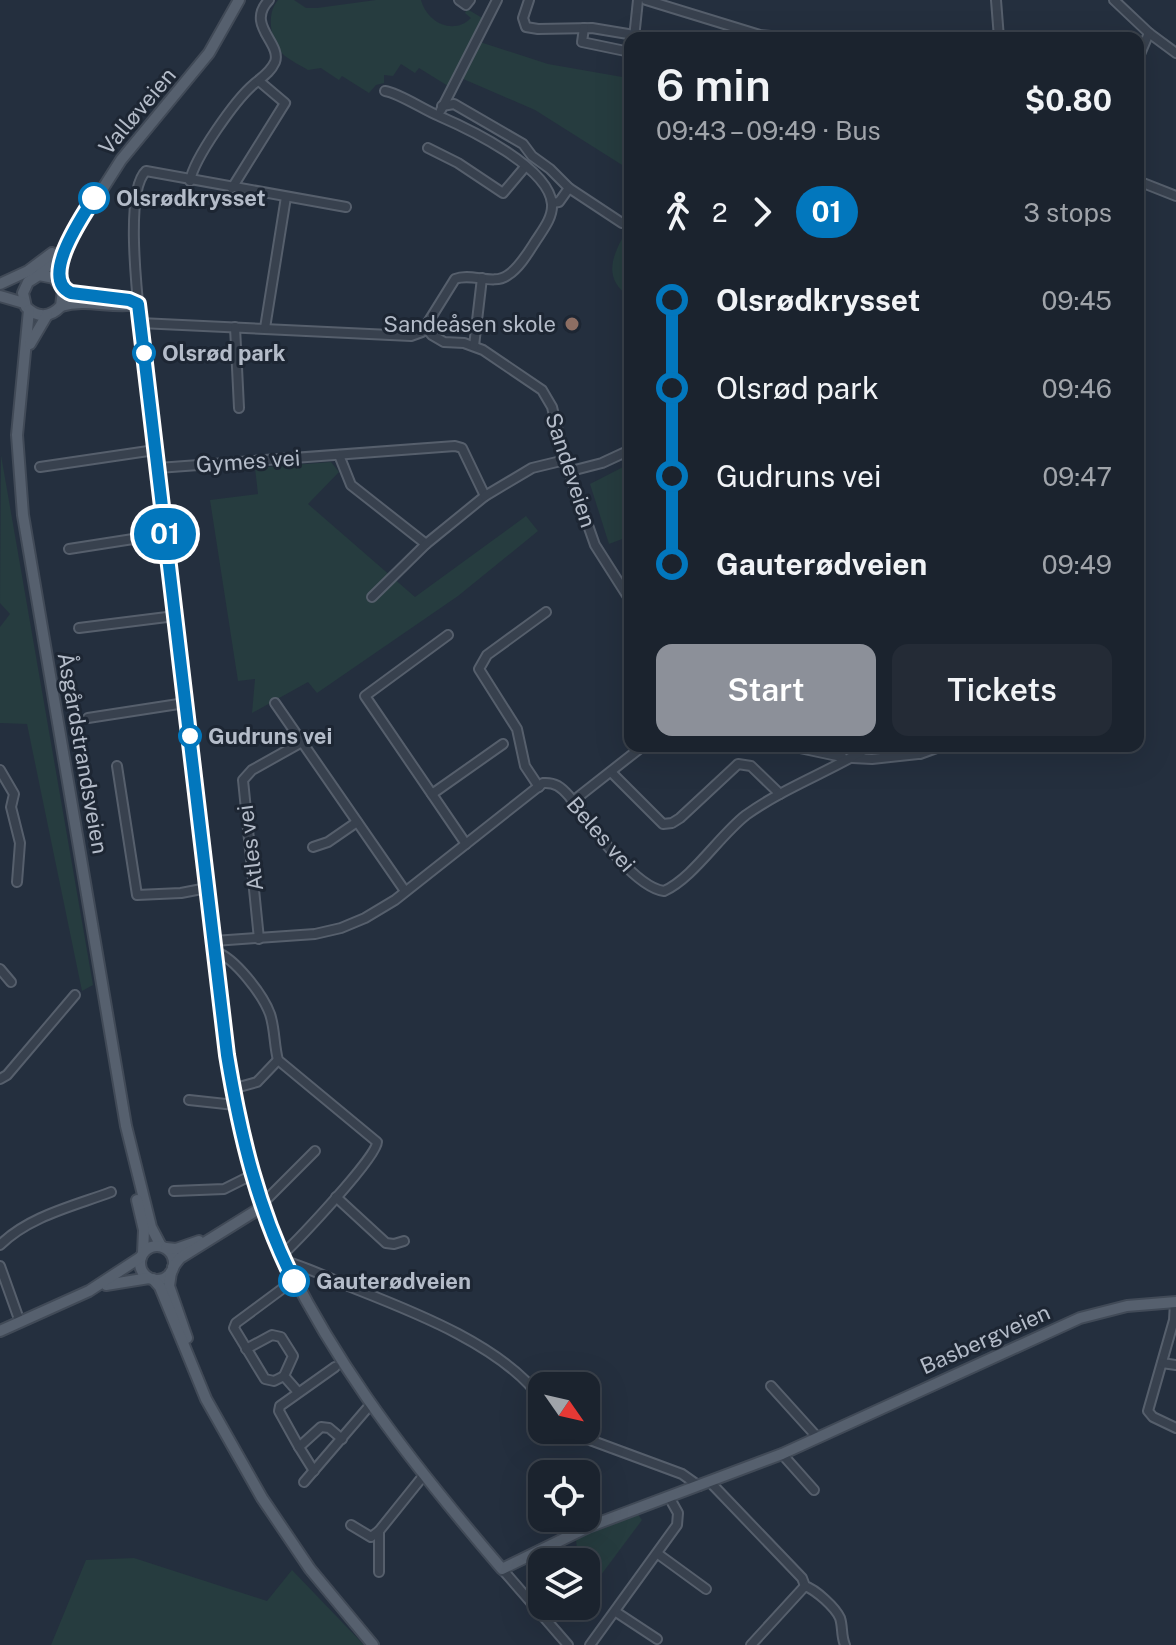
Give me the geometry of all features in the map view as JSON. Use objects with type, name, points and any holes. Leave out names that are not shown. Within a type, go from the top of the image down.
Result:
[{"type":"main road","name":"Valløveien","points":[[39,275],[65,248],[121,160],[209,53],[239,0]]},
{"type":"main road","points":[[0,286],[41,263],[63,239],[74,232]]},
{"type":"main road","name":"Valløveien","points":[[61,286],[65,248]]},
{"type":"main road","points":[[0,286],[28,282],[39,275],[51,277],[61,286],[82,296],[129,300],[138,304]]},
{"type":"main road","points":[[27,306],[23,293],[28,282]]},
{"type":"main road","points":[[61,286],[61,306]]},
{"type":"main road","points":[[0,296],[27,306],[37,315],[47,315],[61,306],[82,302],[138,304]]},
{"type":"main road","name":"Åsgårdstrandsveien","points":[[27,306],[17,435],[23,515],[131,1151],[151,1227],[173,1256],[169,1286],[218,1418]]},
{"type":"main road","name":"Åsgårdstrandsveien","points":[[24,361],[31,341],[47,315]]},
{"type":"main road","name":"Åsgårdstrandsveien","points":[[131,1151],[132,1176],[144,1230],[141,1267],[160,1287],[206,1399],[240,1461],[286,1535],[326,1591],[373,1645]]},
{"type":"main road","points":[[0,1331],[89,1291],[119,1282],[164,1278],[180,1258],[262,1206],[283,1258],[327,1339],[424,1475],[502,1569]]},
{"type":"main road","points":[[89,1291],[151,1247],[176,1249],[220,1232]]},
{"type":"main road","name":"Basbergveien","points":[[600,1522],[782,1454],[1080,1318],[1127,1306],[1176,1302]]},
{"type":"main road","name":"Basbergveien","points":[[502,1569],[579,1532]]},
{"type":"street","points":[[190,181],[202,149],[252,85],[266,76],[276,59],[262,26],[262,11],[269,0]]},
{"type":"street","points":[[459,0],[466,5],[470,0]]},
{"type":"street","points":[[438,116],[497,0]]},
{"type":"street","points":[[529,0],[523,18],[526,27],[584,28],[624,34]]},
{"type":"street","points":[[634,32],[638,0]]},
{"type":"street","points":[[646,0],[750,32]]},
{"type":"street","points":[[996,0],[999,32]]},
{"type":"street","points":[[1114,0],[1176,53]]},
{"type":"street","points":[[584,28],[582,42],[624,51]]},
{"type":"street","points":[[1144,45],[1149,33]]},
{"type":"street","points":[[232,188],[285,103],[259,81]]},
{"type":"street","points":[[140,323],[402,337],[420,333],[455,279],[462,276],[500,279],[515,269],[547,223],[552,203],[548,191],[525,167],[493,142],[385,91]]},
{"type":"street","points":[[442,106],[454,104],[523,144],[532,156],[569,188],[622,223]]},
{"type":"street","points":[[428,148],[458,163],[503,193],[525,167]]},
{"type":"street","points":[[315,1151],[262,1206],[232,1089],[140,323],[133,227],[140,179],[146,171],[346,207]]},
{"type":"street","points":[[1144,183],[1176,196]]},
{"type":"street","points":[[552,203],[559,202],[569,188]]},
{"type":"street","points":[[265,328],[286,197]]},
{"type":"street","points":[[474,346],[482,278]]},
{"type":"street","points":[[235,327],[239,408]]},
{"type":"street","name":"Sandeveien","points":[[425,327],[444,342],[474,346],[542,390],[552,407],[565,460],[595,545],[624,591]]},
{"type":"street","name":"Gymes vei","points":[[158,468],[455,446],[462,448],[467,456],[485,496]]},
{"type":"street","points":[[40,467],[155,450]]},
{"type":"street","points":[[571,471],[602,463],[624,453]]},
{"type":"street","points":[[339,455],[351,485],[426,544]]},
{"type":"street","points":[[372,597],[426,544],[485,496],[532,468],[565,460]]},
{"type":"street","points":[[69,549],[165,534]]},
{"type":"street","points":[[539,787],[522,758],[517,729],[479,669],[487,655],[546,612]]},
{"type":"street","points":[[79,628],[175,616]]},
{"type":"street","points":[[448,635],[365,696],[466,844]]},
{"type":"street","points":[[88,718],[185,703]]},
{"type":"street","points":[[275,703],[405,891]]},
{"type":"street","name":"Atles vei","points":[[259,939],[243,780],[252,770],[302,742]]},
{"type":"street","points":[[432,794],[503,744]]},
{"type":"street","points":[[573,801],[636,752]]},
{"type":"street","points":[[818,752],[872,759],[924,752]]},
{"type":"street","points":[[843,752],[847,758]]},
{"type":"street","name":"Beles vei","points":[[214,941],[315,934],[341,928],[382,909],[543,783],[555,783],[634,873],[648,886],[664,891],[679,882],[737,823],[780,794],[859,752]]},
{"type":"street","points":[[611,772],[663,824],[680,818],[738,764],[751,766],[780,794]]},
{"type":"street","points":[[117,766],[137,895],[207,888]]},
{"type":"street","points":[[0,770],[14,794],[11,807],[20,843],[17,882]]},
{"type":"street","points":[[313,847],[328,842],[357,822]]},
{"type":"street","points":[[216,952],[230,959],[264,1003],[272,1020],[278,1060],[378,1146],[283,1258],[390,1303],[481,1347],[515,1371],[528,1385]]},
{"type":"street","points":[[0,969],[11,982]]},
{"type":"street","points":[[0,1079],[7,1075],[75,995]]},
{"type":"street","points":[[232,1089],[257,1082],[278,1060]]},
{"type":"street","points":[[189,1100],[235,1105]]},
{"type":"street","points":[[174,1191],[224,1189],[252,1175]]},
{"type":"street","points":[[0,1245],[7,1237],[44,1217],[111,1192]]},
{"type":"street","points":[[336,1197],[386,1243],[404,1241]]},
{"type":"street","points":[[0,1266],[3,1286],[20,1322]]},
{"type":"street","points":[[246,1349],[272,1335],[281,1337],[293,1356],[284,1376],[267,1381],[246,1349],[235,1330],[236,1323],[294,1280]]},
{"type":"street","points":[[1176,1302],[1174,1320],[1148,1411],[1153,1417],[1176,1428]]},
{"type":"street","points":[[1162,1363],[1176,1365]]},
{"type":"street","points":[[314,1471],[278,1409],[335,1367]]},
{"type":"street","points":[[284,1376],[298,1392]]},
{"type":"street","points":[[771,1386],[818,1438]]},
{"type":"street","points":[[304,1482],[371,1404]]},
{"type":"street","points":[[299,1447],[319,1427],[324,1426],[342,1439]]},
{"type":"street","points":[[600,1444],[704,1484],[839,1618],[845,1645]]},
{"type":"street","points":[[782,1454],[814,1490]]},
{"type":"street","points":[[351,1525],[371,1537],[424,1475]]},
{"type":"street","points":[[590,1645],[658,1554],[678,1521],[678,1513],[669,1497]]},
{"type":"street","points":[[379,1531],[379,1572]]},
{"type":"street","points":[[658,1554],[706,1589]]},
{"type":"street","points":[[502,1569],[568,1645]]},
{"type":"street","points":[[751,1645],[805,1586]]},
{"type":"street","points":[[616,1612],[657,1639]]},
{"type":"green space","points":[[278,0],[294,0],[306,8],[317,8],[376,0],[421,0],[429,15],[442,24],[456,26],[464,23],[471,18],[465,13],[467,9],[484,19],[448,86],[419,68],[415,73],[401,64],[393,76],[384,75],[384,83],[376,85],[369,93],[342,76],[339,80],[321,68],[308,70],[285,56],[276,44],[271,29],[272,13]]},
{"type":"green space","points":[[480,42],[548,64],[624,77],[624,166],[535,110],[461,78]]},
{"type":"green space","points":[[624,235],[624,292],[612,272]]},
{"type":"green space","points":[[1,455],[93,985],[82,991],[27,724],[0,723],[0,627],[10,614],[0,603]]},
{"type":"green space","points":[[331,462],[339,472],[308,504],[415,597],[526,516],[538,531],[458,596],[317,693],[308,682],[252,713],[255,679],[238,681],[210,500],[258,494],[255,468]]},
{"type":"green space","points":[[624,467],[624,538],[609,544],[590,484]]},
{"type":"green space","points":[[637,1513],[642,1520],[600,1576],[600,1548],[577,1548],[576,1539],[600,1532],[600,1529]]},
{"type":"green space","points":[[134,1558],[267,1601],[292,1570],[364,1645],[51,1645],[86,1560]]},
{"type":"bus line","name":"01","points":[[94,198],[65,248],[60,283],[63,290],[82,296],[129,300],[138,304],[227,1055],[252,1175],[274,1238],[294,1281]]},
{"type":"place","name":"Olsrødkrysset","points":[[94,198]]},
{"type":"place","name":"Sandeåsen skole","points":[[572,324]]},
{"type":"place","name":"Olsrød park","points":[[144,353]]},
{"type":"place","name":"Gudruns vei","points":[[190,736]]},
{"type":"place","name":"Gauterødveien","points":[[294,1281]]}]
